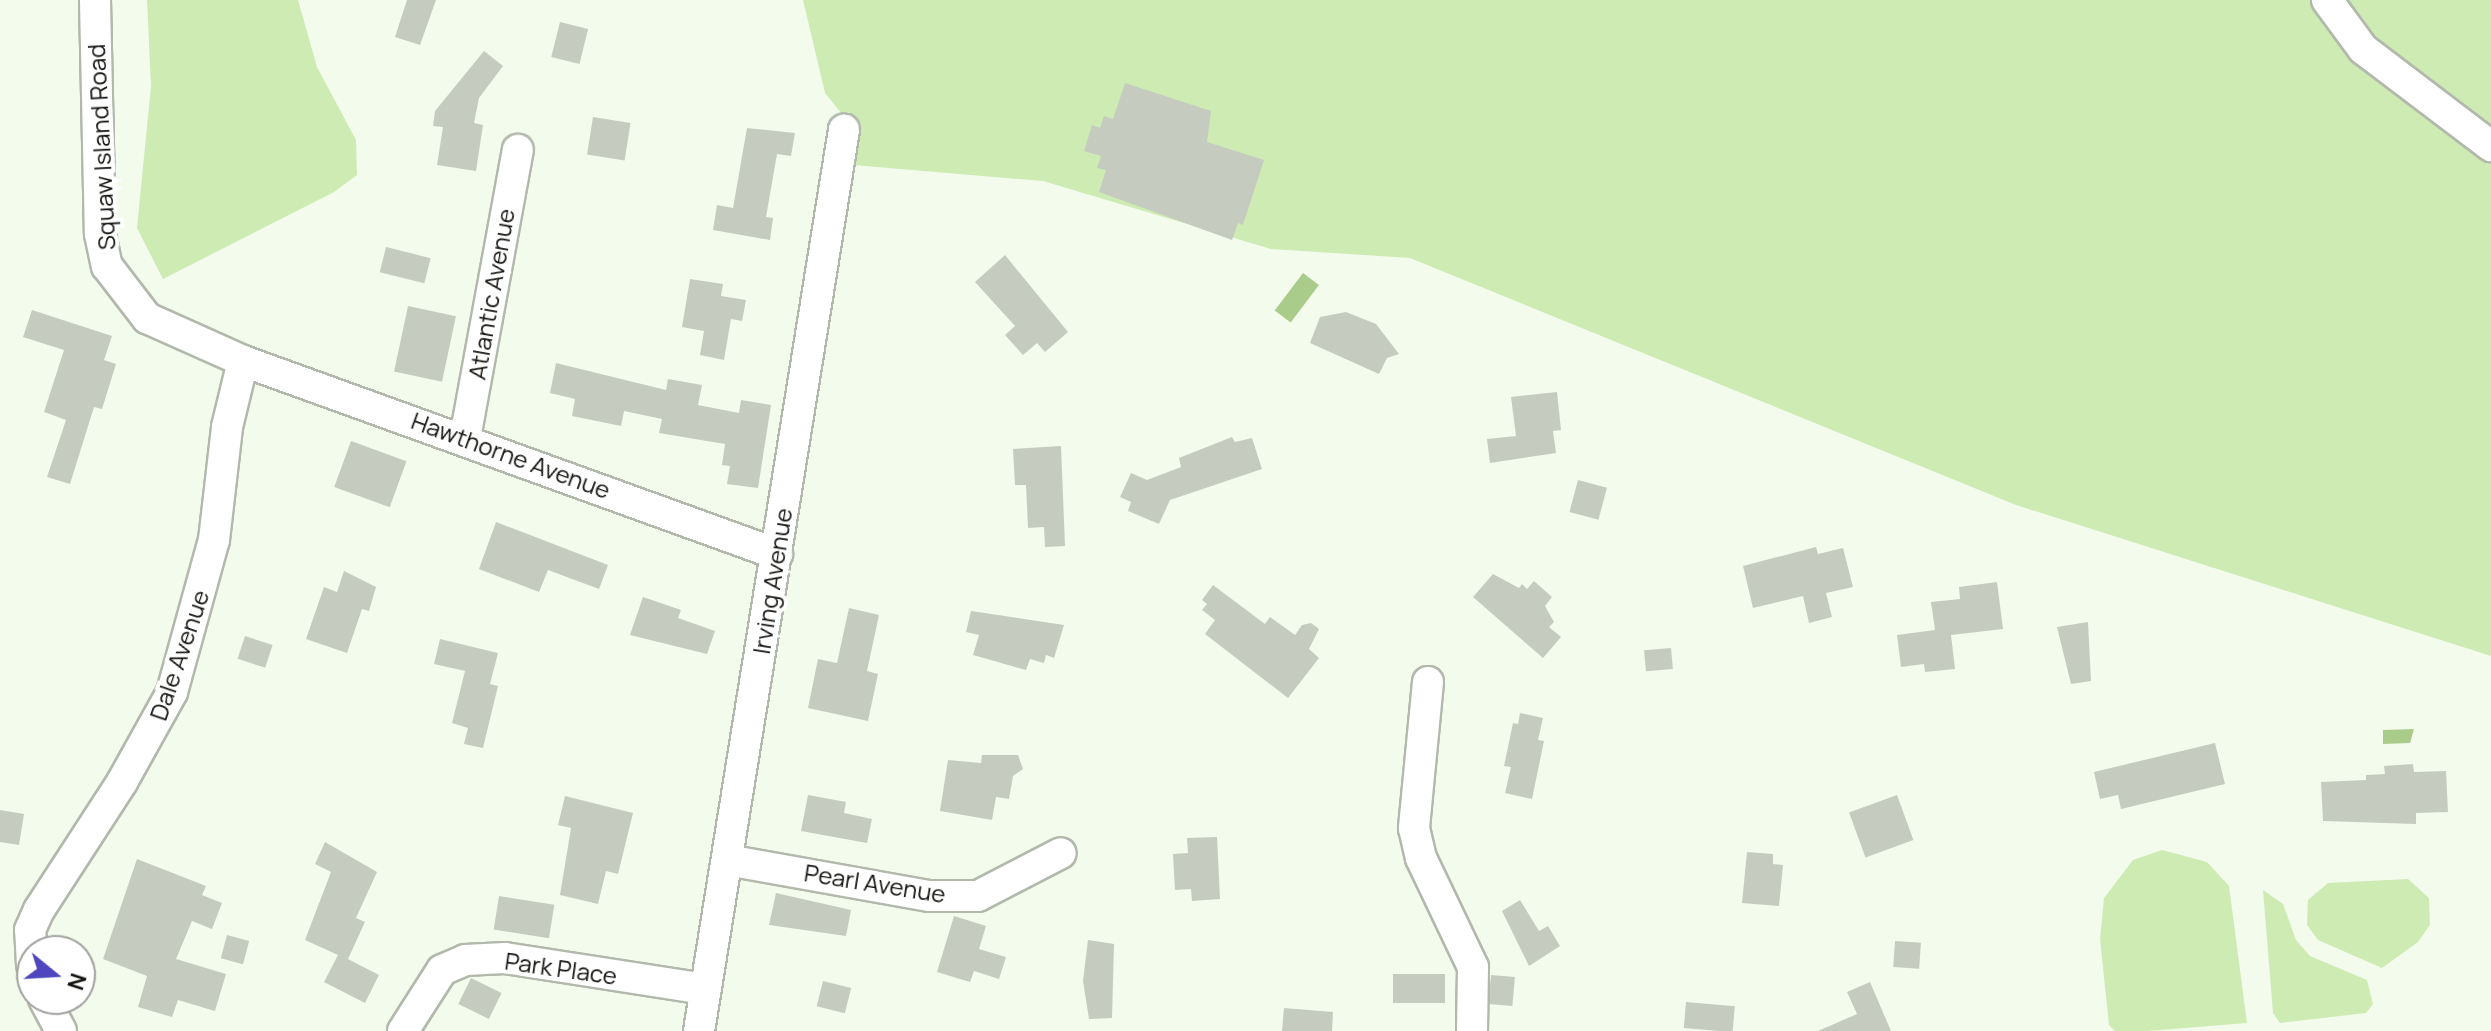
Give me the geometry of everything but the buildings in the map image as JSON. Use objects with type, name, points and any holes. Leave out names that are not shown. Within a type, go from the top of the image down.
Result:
[{"type":"street","name":"Squaw Island Road","points":[[95,0],[100,234],[107,266],[147,318],[243,361]]},
{"type":"street","points":[[2327,0],[2363,49],[2491,146]]},
{"type":"street","name":"Irving Avenue","points":[[699,1031],[844,130]]},
{"type":"street","name":"Atlantic Avenue","points":[[465,438],[518,150]]},
{"type":"street","name":"Hawthorne Avenue","points":[[243,361],[465,438],[777,554]]},
{"type":"street","name":"Dale Avenue","points":[[30,935],[39,910],[130,769],[172,692],[214,540],[227,427],[243,361]]},
{"type":"street","points":[[1428,682],[1414,828],[1421,858],[1473,967],[1472,1031]]},
{"type":"street","name":"Pearl Avenue","points":[[727,860],[929,896],[978,896],[1061,853]]},
{"type":"street","name":"Park Place","points":[[403,1031],[442,970],[465,960],[505,958],[706,989]]},
{"type":"shaded area","points":[[147,0],[298,0],[317,67],[356,140],[357,175],[334,192],[163,279],[137,228],[151,86]]},
{"type":"shaded area","points":[[803,0],[2491,0],[2491,656],[2016,505],[1410,258],[1271,249],[1043,181],[853,165],[854,129],[825,93]]},
{"type":"shaded area","points":[[1303,273],[1319,285],[1291,323],[1275,311]]},
{"type":"shaded area","points":[[2414,729],[2410,743],[2383,744],[2383,730]]},
{"type":"shaded area","points":[[2162,850],[2207,862],[2229,886],[2247,1023],[2148,1031],[2115,1031],[2109,1025],[2100,939],[2104,898],[2133,860]]},
{"type":"shaded area","points":[[2408,879],[2429,898],[2430,925],[2418,942],[2382,968],[2318,940],[2307,925],[2308,900],[2328,883]]},
{"type":"shaded area","points":[[2263,890],[2283,904],[2296,940],[2310,956],[2367,980],[2373,1004],[2366,1013],[2280,1023],[2273,1013]]}]
